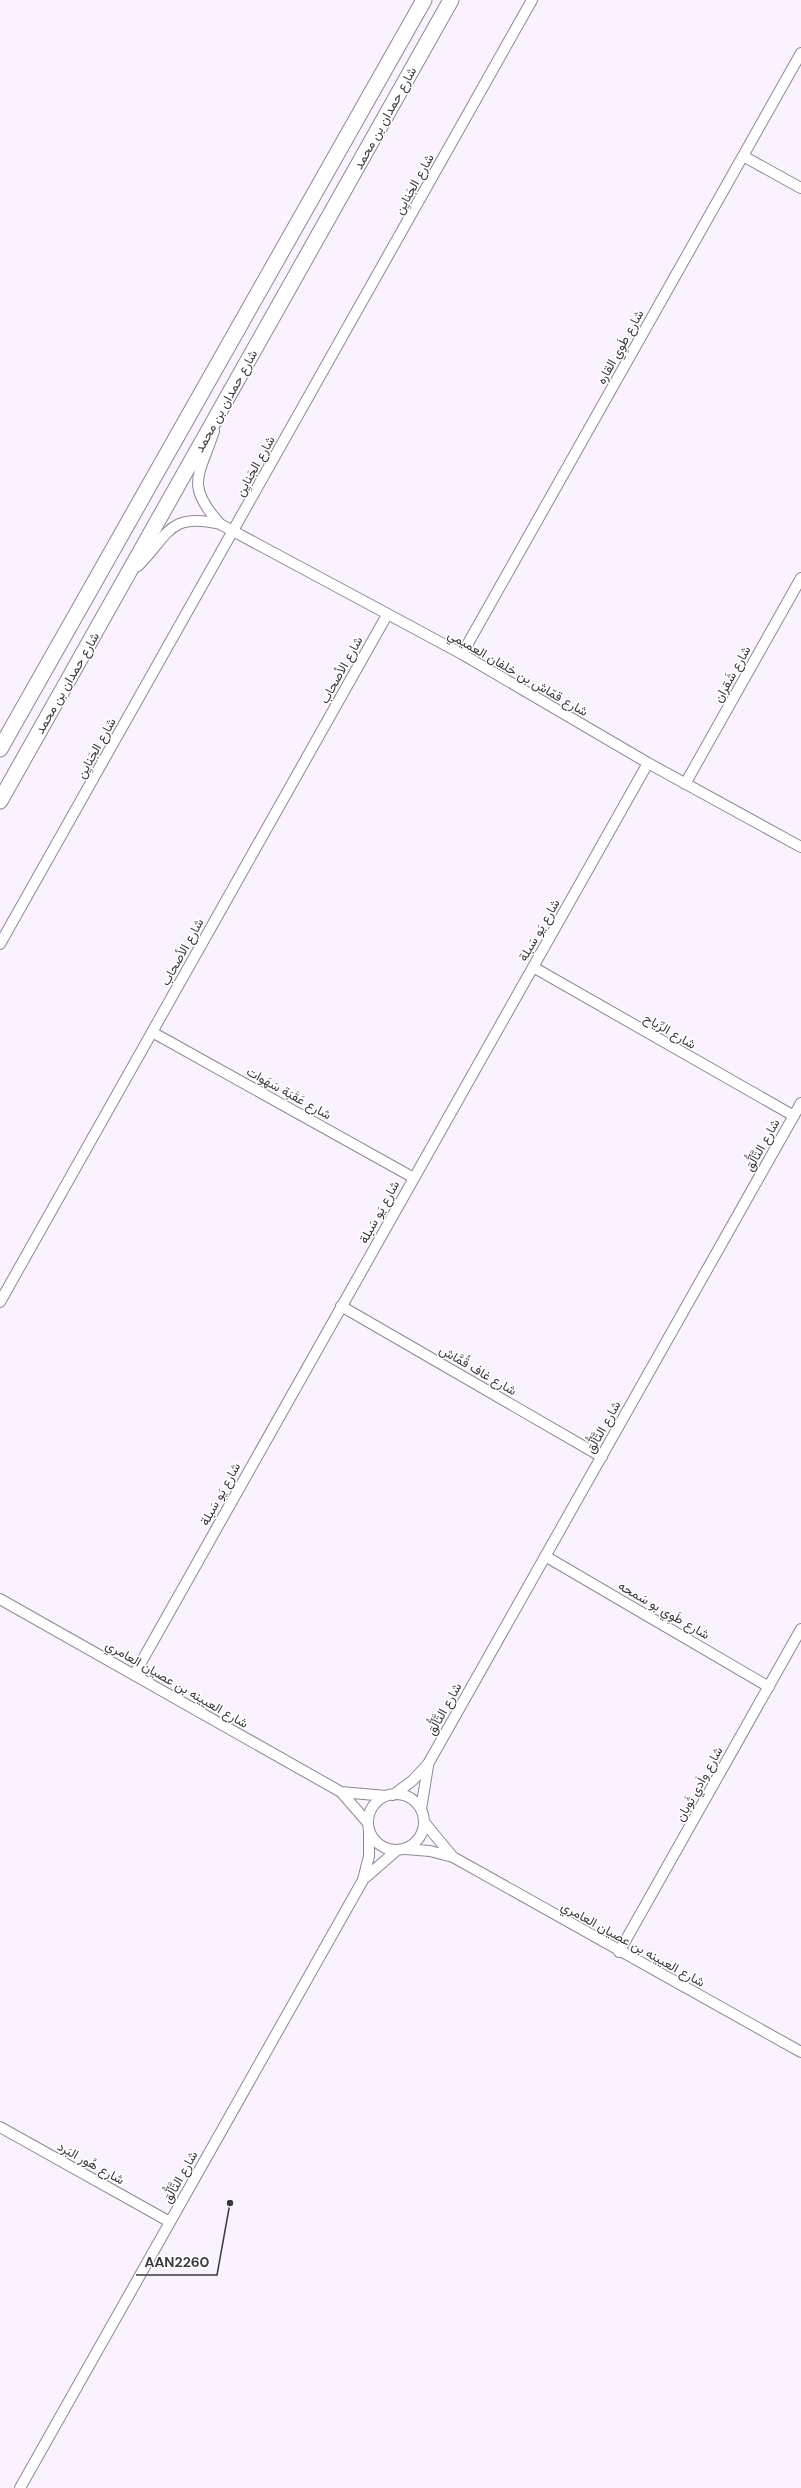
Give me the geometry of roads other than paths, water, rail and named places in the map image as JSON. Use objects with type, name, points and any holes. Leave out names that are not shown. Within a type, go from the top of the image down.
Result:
[{"type":"main road","name":"شارع حمدان بن محمد","points":[[0,749],[424,0]]},
{"type":"main road","name":"شارع حمدان بن محمد","points":[[0,801],[451,0]]},
{"type":"street","name":"شارع الجَنايِن","points":[[0,944],[532,0]]},
{"type":"street","name":"شارع طَوِي القاره","points":[[462,654],[801,53]]},
{"type":"street","points":[[743,156],[801,188]]},
{"type":"street","name":"شارع قمّاش بن خلفان العميمي","points":[[221,410],[200,468],[198,484],[204,505],[220,524],[462,654],[648,763],[801,847]]},
{"type":"street","name":"شارع قمّاش بن خلفان العميمي","points":[[128,575],[165,533],[178,524],[198,520],[220,524]]},
{"type":"street","name":"شارع شَقران","points":[[685,784],[801,578]]},
{"type":"street","name":"شارع الأصحاب","points":[[0,1302],[387,615]]},
{"type":"street","name":"شارع يَو سَبلة","points":[[134,1675],[648,763]]},
{"type":"street","name":"شارع الرِّياح","points":[[533,967],[794,1116]]},
{"type":"street","name":"شارع عَقَبَة سَهَوات","points":[[152,1032],[414,1178]]},
{"type":"street","name":"شارع التَّألُّق","points":[[390,1795],[412,1781],[428,1764],[801,1103]]},
{"type":"street","name":"شارع غاف قُمَّاش","points":[[341,1306],[602,1457]]},
{"type":"street","name":"شارع طَوِي بو سَمحه","points":[[545,1556],[769,1686]]},
{"type":"street","name":"شارع العيينه بن عصيان العامري","points":[[0,1599],[341,1792],[369,1827]]},
{"type":"street","name":"شارع واَدي ثَوبان","points":[[619,1952],[801,1630]]},
{"type":"street","name":"شارع التَّألُّق","points":[[421,1809],[428,1764]]},
{"type":"street","name":"شارع العيينه بن عصيان العامري","points":[[341,1792],[390,1795]]},
{"type":"street","points":[[390,1795],[406,1796],[421,1809],[424,1822],[421,1835],[401,1849],[390,1850],[377,1843],[369,1827],[373,1806],[390,1795]]},
{"type":"street","name":"شارع العيينه بن عصيان العامري","points":[[424,1822],[453,1857]]},
{"type":"street","name":"شارع التَّألُّق","points":[[20,2488],[363,1880],[369,1856],[369,1827]]},
{"type":"street","name":"شارع التَّألُّق","points":[[363,1880],[401,1849]]},
{"type":"street","name":"شارع العيينه بن عصيان العامري","points":[[401,1849],[430,1851],[453,1857],[619,1952],[801,2052]]},
{"type":"street","name":"شارع هُور البَرد","points":[[0,2127],[170,2222]]},
{"type":"place","name":"AAN2260","points":[[230,2203]]}]
